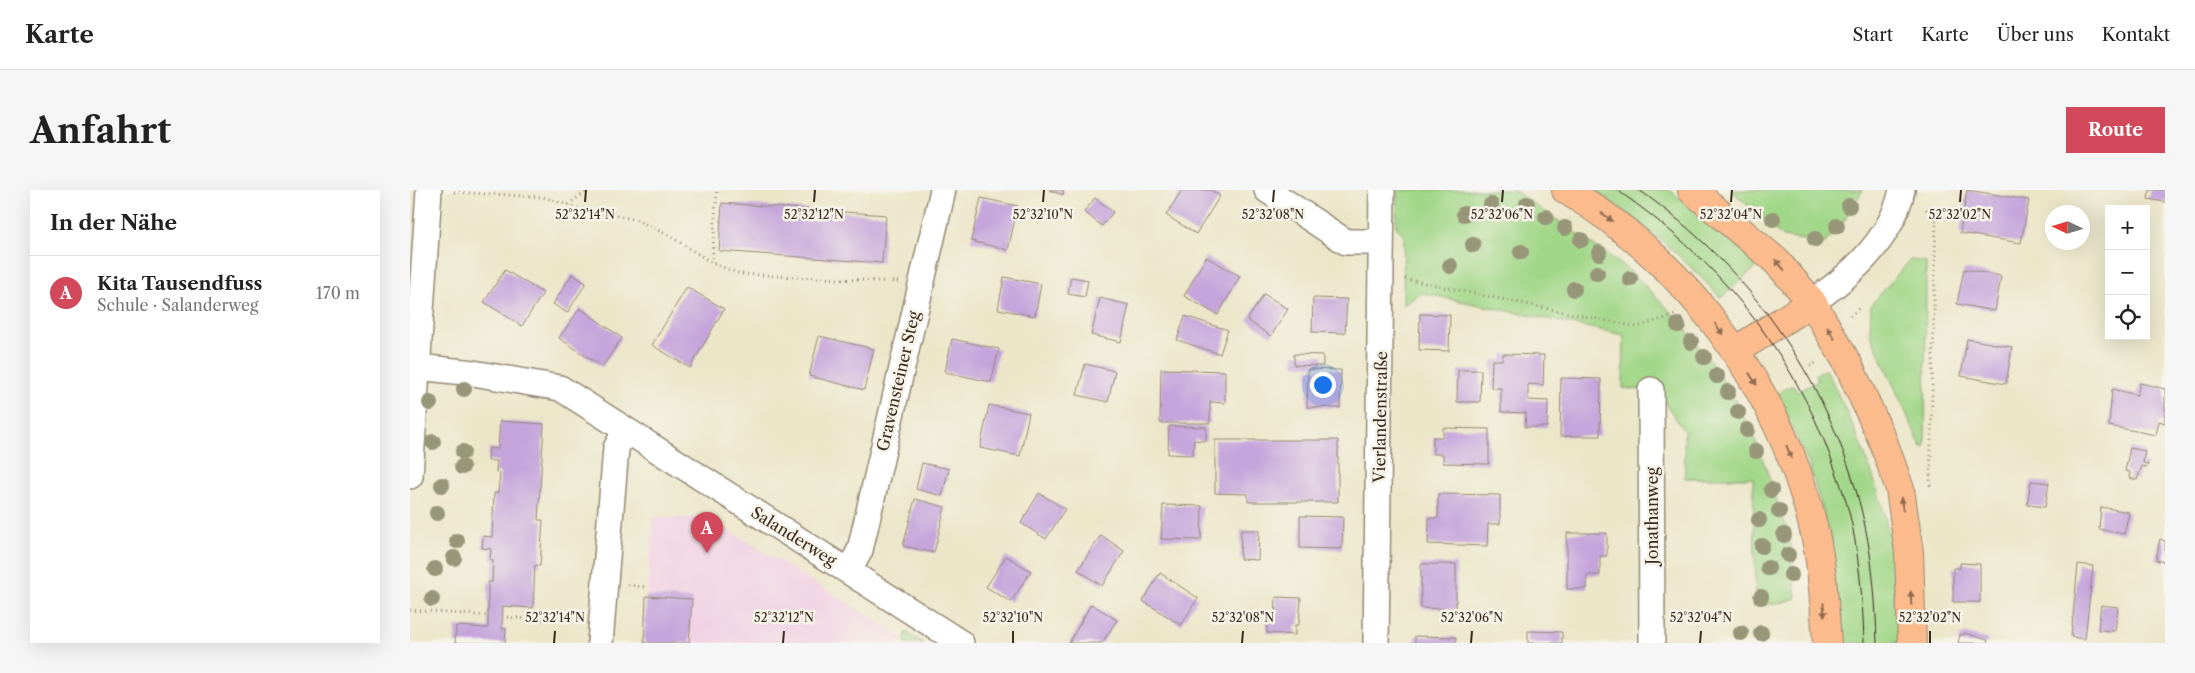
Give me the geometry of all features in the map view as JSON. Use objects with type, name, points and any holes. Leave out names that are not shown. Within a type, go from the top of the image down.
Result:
[{"type":"main road","points":[[1566,190],[1607,218],[1664,266],[1710,318],[1735,351],[1761,391],[1786,444],[1802,485],[1814,528],[1821,571],[1827,643]]},
{"type":"main road","points":[[1692,190],[1776,261],[1812,302],[1848,364],[1883,441],[1900,489],[1909,552],[1912,643]]},
{"type":"main road","points":[[1735,351],[1812,302]]},
{"type":"street","points":[[410,476],[418,367],[418,232],[437,190]]},
{"type":"street","name":"Gravensteiner Steg","points":[[849,571],[860,550],[943,190]]},
{"type":"street","points":[[1267,190],[1346,242],[1381,242]]},
{"type":"street","name":"Vierlandenstraße","points":[[1376,643],[1382,190]]},
{"type":"street","points":[[1812,302],[1838,284],[1882,238],[1902,190]]},
{"type":"street","name":"Salanderweg","points":[[418,367],[464,372],[560,388],[962,643]]},
{"type":"street","name":"Jonathanweg","points":[[1651,390],[1652,643]]},
{"type":"street","points":[[600,643],[616,448],[626,430]]},
{"type":"path","points":[[437,190],[543,198],[587,211],[635,219],[670,236],[712,263],[740,274],[921,284]]},
{"type":"path","points":[[568,204],[589,190]]},
{"type":"path","points":[[712,263],[717,190]]},
{"type":"path","points":[[1926,209],[1936,219],[1930,487]]},
{"type":"path","points":[[1399,278],[1637,326],[1680,313]]},
{"type":"path","points":[[1847,318],[1859,308]]},
{"type":"path","points":[[621,585],[647,587]]},
{"type":"path","points":[[410,610],[489,616]]},
{"type":"path","points":[[502,617],[566,621]]},
{"type":"shaded area","points":[[653,517],[709,518],[903,637],[903,643],[644,643]]},
{"type":"green space","points":[[1397,190],[1513,190],[1614,259],[1637,277],[1675,316],[1714,366],[1739,407],[1758,446],[1789,535],[1796,598],[1778,604],[1756,604],[1753,478],[1685,478],[1684,431],[1658,392],[1623,388],[1624,335],[1422,293],[1403,305],[1404,235],[1396,227]]},
{"type":"green space","points":[[1594,190],[1670,190],[1740,248],[1757,266],[1721,298],[1661,240],[1629,214]]},
{"type":"green space","points":[[1731,190],[1863,190],[1842,224],[1825,243],[1783,237]]},
{"type":"green space","points":[[1910,260],[1926,262],[1925,448],[1921,446],[1870,333],[1871,305]]},
{"type":"green space","points":[[1826,369],[1861,445],[1883,510],[1891,548],[1897,605],[1898,643],[1840,643],[1830,536],[1808,462],[1776,394],[1793,385],[1797,392],[1818,381],[1815,375]]},
{"type":"green space","points":[[906,632],[923,643],[905,643]]},
{"type":"building","points":[[1049,190],[1064,190],[1063,195]]},
{"type":"building","points":[[1182,190],[1211,190],[1220,196],[1196,234],[1166,215]]},
{"type":"building","points":[[1967,190],[2029,200],[2021,243],[1960,233]]},
{"type":"building","points":[[2150,190],[2165,190],[2165,202],[2148,199]]},
{"type":"building","points":[[981,198],[1018,206],[1008,250],[971,241]]},
{"type":"building","points":[[1095,198],[1113,212],[1102,226],[1084,212]]},
{"type":"building","points":[[722,203],[886,215],[882,263],[719,251]]},
{"type":"building","points":[[1206,257],[1240,276],[1218,315],[1184,296]]},
{"type":"building","points":[[1964,269],[2001,276],[1995,311],[1957,304]]},
{"type":"building","points":[[505,270],[543,293],[522,326],[484,302]]},
{"type":"building","points":[[572,274],[586,283],[567,313],[553,304]]},
{"type":"building","points":[[1004,277],[1041,284],[1035,316],[998,309]]},
{"type":"building","points":[[1071,277],[1088,280],[1085,297],[1068,294]]},
{"type":"building","points":[[687,287],[724,309],[690,368],[652,345]]},
{"type":"building","points":[[1264,294],[1288,309],[1271,336],[1247,320]]},
{"type":"building","points":[[1100,298],[1129,305],[1121,342],[1091,335]]},
{"type":"building","points":[[1313,298],[1347,299],[1345,333],[1312,332]]},
{"type":"building","points":[[580,308],[622,338],[602,367],[559,338]]},
{"type":"building","points":[[1420,314],[1450,315],[1449,351],[1419,350]]},
{"type":"building","points":[[1185,316],[1228,330],[1220,354],[1177,340]]},
{"type":"building","points":[[819,336],[874,349],[864,390],[809,376]]},
{"type":"building","points":[[952,339],[999,349],[991,382],[945,372]]},
{"type":"building","points":[[1967,339],[2012,347],[2006,384],[1961,376]]},
{"type":"building","points":[[1294,354],[1323,355],[1323,366],[1294,365]]},
{"type":"building","points":[[1503,354],[1544,355],[1543,385],[1528,384],[1528,400],[1548,401],[1547,427],[1525,427],[1526,413],[1501,412],[1501,388],[1491,388],[1492,360],[1502,360]]},
{"type":"building","points":[[1085,364],[1115,371],[1108,402],[1077,395]]},
{"type":"building","points":[[1161,369],[1225,371],[1225,403],[1210,402],[1210,423],[1160,423]]},
{"type":"building","points":[[1308,369],[1341,370],[1340,408],[1307,407]]},
{"type":"building","points":[[1458,370],[1481,370],[1480,402],[1457,402]]},
{"type":"building","points":[[1561,378],[1601,379],[1600,436],[1560,436]]},
{"type":"building","points":[[2140,383],[2165,389],[2165,423],[2159,421],[2156,435],[2109,426],[2112,389],[2137,395]]},
{"type":"building","points":[[989,405],[1029,413],[1020,456],[980,448]]},
{"type":"building","points":[[500,421],[544,424],[538,520],[543,520],[540,566],[535,565],[533,608],[503,606],[502,629],[506,629],[505,643],[455,643],[456,626],[488,628],[488,582],[492,582],[493,560],[490,560],[491,549],[482,548],[483,536],[492,537],[494,493],[498,493],[500,473],[496,472],[497,461],[488,461],[489,448],[498,449]]},
{"type":"building","points":[[1169,426],[1206,427],[1206,441],[1194,440],[1193,455],[1168,454]]},
{"type":"building","points":[[1443,428],[1489,429],[1489,464],[1443,463],[1443,454],[1433,454],[1433,437],[1443,437]]},
{"type":"building","points":[[1215,440],[1338,440],[1338,502],[1248,502],[1248,494],[1215,493]]},
{"type":"building","points":[[2130,448],[2145,451],[2143,463],[2148,464],[2147,467],[2142,466],[2137,480],[2129,478],[2130,472],[2125,471]]},
{"type":"building","points":[[922,463],[949,469],[942,496],[916,489]]},
{"type":"building","points":[[2031,481],[2049,483],[2045,507],[2027,505]]},
{"type":"building","points":[[1039,493],[1065,509],[1046,539],[1021,523]]},
{"type":"building","points":[[1438,494],[1500,495],[1500,524],[1488,524],[1487,546],[1428,544],[1429,518],[1438,518]]},
{"type":"building","points":[[915,499],[945,507],[934,553],[903,546]]},
{"type":"building","points":[[1163,505],[1202,506],[1201,540],[1161,539]]},
{"type":"building","points":[[2101,507],[2129,512],[2124,534],[2099,529]]},
{"type":"building","points":[[1300,516],[1343,517],[1342,549],[1300,548]]},
{"type":"building","points":[[1241,530],[1259,530],[1258,560],[1240,559]]},
{"type":"building","points":[[1567,533],[1607,533],[1607,556],[1600,556],[1600,575],[1587,575],[1587,589],[1567,589]]},
{"type":"building","points":[[1101,535],[1124,551],[1102,586],[1078,570]]},
{"type":"building","points":[[2160,539],[2165,541],[2165,562],[2156,560]]},
{"type":"building","points":[[1006,556],[1031,571],[1011,602],[986,587]]},
{"type":"building","points":[[1960,563],[1980,564],[1980,602],[1953,602],[1953,568],[1960,568]]},
{"type":"building","points":[[1421,564],[1456,564],[1456,609],[1421,608]]},
{"type":"building","points":[[2078,564],[2093,566],[2085,639],[2071,637]]},
{"type":"building","points":[[1160,573],[1198,598],[1181,625],[1143,601]]},
{"type":"building","points":[[646,596],[692,599],[689,643],[644,643]]},
{"type":"building","points":[[1276,597],[1301,598],[1299,625],[1295,625],[1295,635],[1267,633],[1267,619],[1275,619]]},
{"type":"building","points":[[1091,604],[1117,620],[1102,643],[1069,643]]},
{"type":"building","points":[[2101,605],[2118,607],[2115,631],[2098,630]]},
{"type":"building","points":[[1528,631],[1562,632],[1562,643],[1528,643]]},
{"type":"building","points":[[1964,633],[1988,640],[1987,643],[1958,643],[1960,635]]},
{"type":"building","points":[[1415,636],[1456,637],[1456,643],[1415,643]]},
{"type":"tram line","points":[[1617,190],[1687,245],[1718,276],[1772,344],[1795,381],[1815,420],[1832,461],[1849,513],[1859,572],[1864,643]]},
{"type":"tram line","points":[[1639,190],[1680,222],[1718,257],[1753,295],[1784,337],[1811,381],[1833,427],[1852,476],[1865,526],[1874,584],[1877,643]]},
{"type":"place","name":"Kita Tausendfuss","points":[[707,553]]}]
